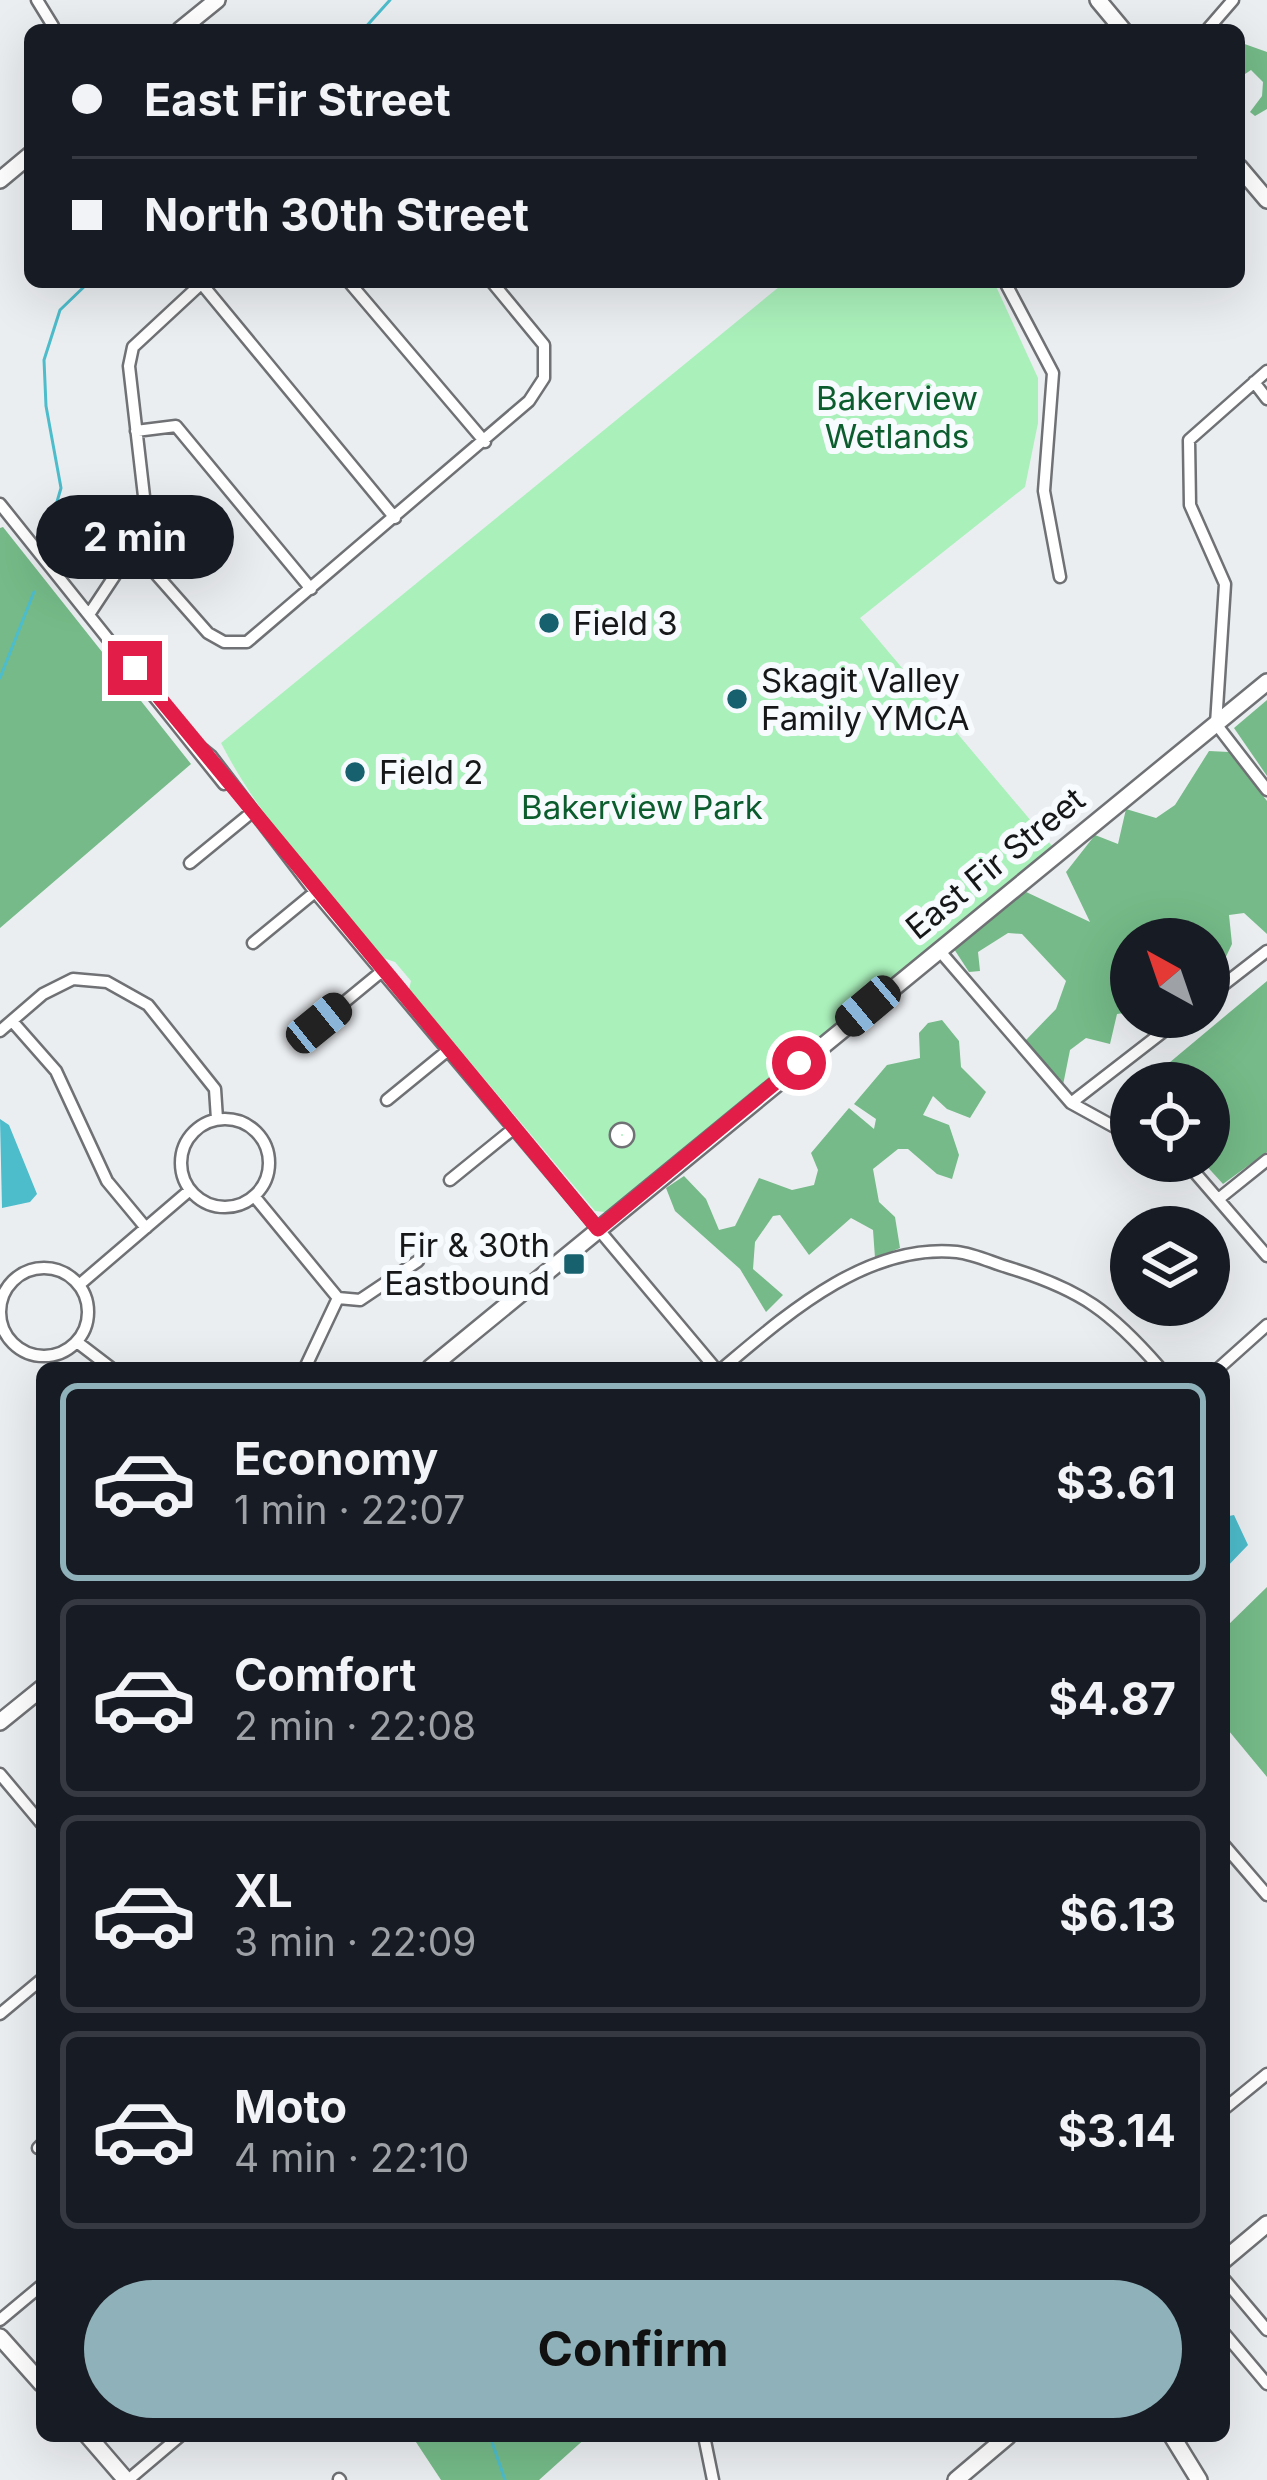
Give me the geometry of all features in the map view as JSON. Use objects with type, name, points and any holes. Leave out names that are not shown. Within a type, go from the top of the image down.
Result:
[{"type":"street","points":[[188,24],[217,0]]},
{"type":"street","points":[[1098,0],[1118,24]]},
{"type":"street","points":[[1212,24],[1233,0]]},
{"type":"street","points":[[0,180],[24,160]]},
{"type":"street","points":[[1245,173],[1267,200]]},
{"type":"street","points":[[90,614],[133,548],[145,505],[129,366],[133,347],[197,288]]},
{"type":"street","points":[[206,288],[395,518]]},
{"type":"street","points":[[354,288],[485,442]]},
{"type":"street","points":[[133,548],[208,633],[224,642],[248,641],[529,401],[544,378],[544,345],[497,288]]},
{"type":"street","points":[[1008,288],[1053,373],[1044,490],[1060,578]]},
{"type":"street","points":[[1267,371],[1190,440],[1186,464],[1190,505],[1225,584],[1216,724],[1267,790]]},
{"type":"street","points":[[1254,382],[1267,399]]},
{"type":"street","points":[[136,431],[176,427],[311,589]]},
{"type":"street","points":[[0,504],[381,972],[714,1362]]},
{"type":"street","name":"East Fir Street","points":[[437,1362],[1267,682]]},
{"type":"street","points":[[190,863],[251,813]]},
{"type":"street","points":[[253,943],[315,892]]},
{"type":"street","points":[[938,949],[1071,1103],[1110,1124]]},
{"type":"street","points":[[1230,980],[1267,952]]},
{"type":"street","points":[[319,1023],[381,972]]},
{"type":"street","points":[[0,1031],[43,994],[73,979],[107,982],[148,1005],[215,1088],[218,1119]]},
{"type":"street","points":[[12,1021],[56,1070],[107,1181],[146,1228]]},
{"type":"street","points":[[1071,1103],[1155,1038]]},
{"type":"street","points":[[387,1100],[447,1051]]},
{"type":"street","points":[[218,1119],[245,1124],[265,1144],[268,1172],[254,1196],[220,1207],[190,1190],[181,1162],[192,1134],[218,1119]]},
{"type":"street","points":[[450,1180],[513,1129]]},
{"type":"street","points":[[1221,1198],[1267,1160]]},
{"type":"street","points":[[1205,1182],[1267,1256]]},
{"type":"street","points":[[79,1286],[190,1190]]},
{"type":"street","points":[[254,1196],[338,1298],[360,1300],[418,1261]]},
{"type":"street","points":[[727,1362],[810,1297],[905,1254],[960,1252],[1084,1293],[1155,1362]]},
{"type":"street","points":[[33,1270],[66,1274],[79,1286],[87,1304],[87,1324],[77,1342],[44,1357],[25,1353],[1,1325],[0,1306],[17,1277],[33,1270]]},
{"type":"street","points":[[308,1362],[338,1298]]},
{"type":"street","points":[[1226,1362],[1267,1325]]},
{"type":"street","points":[[77,1342],[103,1362]]},
{"type":"street","points":[[0,1722],[36,1693]]},
{"type":"street","points":[[0,1774],[36,1817]]},
{"type":"street","points":[[1230,1852],[1267,1895]]},
{"type":"street","points":[[0,2014],[36,1984]]},
{"type":"street","points":[[1230,2104],[1267,2074]]},
{"type":"street","points":[[1230,2255],[1267,2224]]},
{"type":"street","points":[[1230,2285],[1267,2330]]},
{"type":"street","points":[[0,2320],[36,2289]]},
{"type":"street","points":[[0,2337],[36,2377]]},
{"type":"street","points":[[1230,2340],[1267,2384]]},
{"type":"street","points":[[93,2442],[127,2480],[173,2442]]},
{"type":"street","points":[[705,2442],[712,2480]]},
{"type":"street","points":[[956,2480],[1001,2442]]},
{"type":"street","points":[[1176,2442],[1199,2480]]},
{"type":"green space","points":[[1245,44],[1267,52],[1267,109],[1255,116],[1250,112],[1262,96],[1263,82],[1251,70],[1245,74]]},
{"type":"green space","name":"Bakerview Park","points":[[778,288],[997,288],[1038,378],[1038,423],[1025,487],[860,618],[1053,847],[605,1212],[595,1211],[409,989],[411,981],[395,962],[383,958],[296,855],[221,743]]},
{"type":"green space","points":[[0,528],[191,764],[0,928]]},
{"type":"green space","points":[[1267,700],[1267,776],[1234,728]]},
{"type":"green space","points":[[1209,751],[1229,752],[1267,801],[1267,934],[1244,913],[1229,918],[1110,918],[1110,1044],[1086,1038],[1070,1050],[1063,1085],[1025,1041],[1056,1009],[1066,981],[1022,934],[1008,933],[978,952],[980,971],[969,972],[954,949],[1024,891],[1090,922],[1066,872],[1095,835],[1118,844],[1126,809],[1156,818],[1175,805]]},
{"type":"green space","points":[[1267,981],[1267,1152],[1230,1179],[1230,1062],[1170,1062],[1199,1038],[1230,1038],[1230,1012]]},
{"type":"green space","points":[[942,1020],[959,1041],[961,1067],[986,1092],[970,1118],[947,1109],[933,1096],[923,1115],[949,1125],[959,1155],[952,1179],[937,1174],[908,1149],[898,1149],[873,1169],[879,1202],[895,1217],[900,1248],[875,1258],[873,1230],[851,1218],[809,1255],[780,1215],[773,1216],[755,1242],[753,1269],[783,1295],[766,1312],[740,1269],[675,1211],[666,1188],[684,1176],[706,1199],[719,1230],[735,1226],[759,1178],[792,1190],[814,1185],[818,1170],[811,1153],[849,1108],[874,1129],[876,1119],[854,1104],[887,1065],[920,1058],[919,1033],[928,1023]]},
{"type":"green space","points":[[1267,1587],[1267,1777],[1230,1732],[1230,1623]]},
{"type":"green space","points":[[416,2442],[581,2442],[539,2480],[441,2480]]},
{"type":"water","points":[[0,1119],[9,1125],[37,1194],[30,1202],[2,1208]]},
{"type":"water","points":[[1234,1515],[1248,1545],[1230,1564],[1230,1516]]},
{"type":"waterway","points":[[368,24],[390,0]]},
{"type":"waterway","points":[[47,536],[61,488],[46,406],[44,360],[60,310],[83,288]]},
{"type":"waterway","points":[[0,678],[34,592]]},
{"type":"waterway","points":[[492,2442],[505,2480]]},
{"type":"place","name":"Field 3","points":[[549,623]]},
{"type":"place","name":"Skagit Valley Family YMCA","points":[[737,699]]},
{"type":"place","name":"Field 2","points":[[355,772]]},
{"type":"place","name":"Fir & 30th Eastbound","points":[[574,1264]]},
{"type":"route","points":[[135,668],[184,734],[211,756],[315,892],[598,1229],[799,1063]]},
{"type":"park label","name":"Bakerview Wetlands","points":[[897,417]]}]
